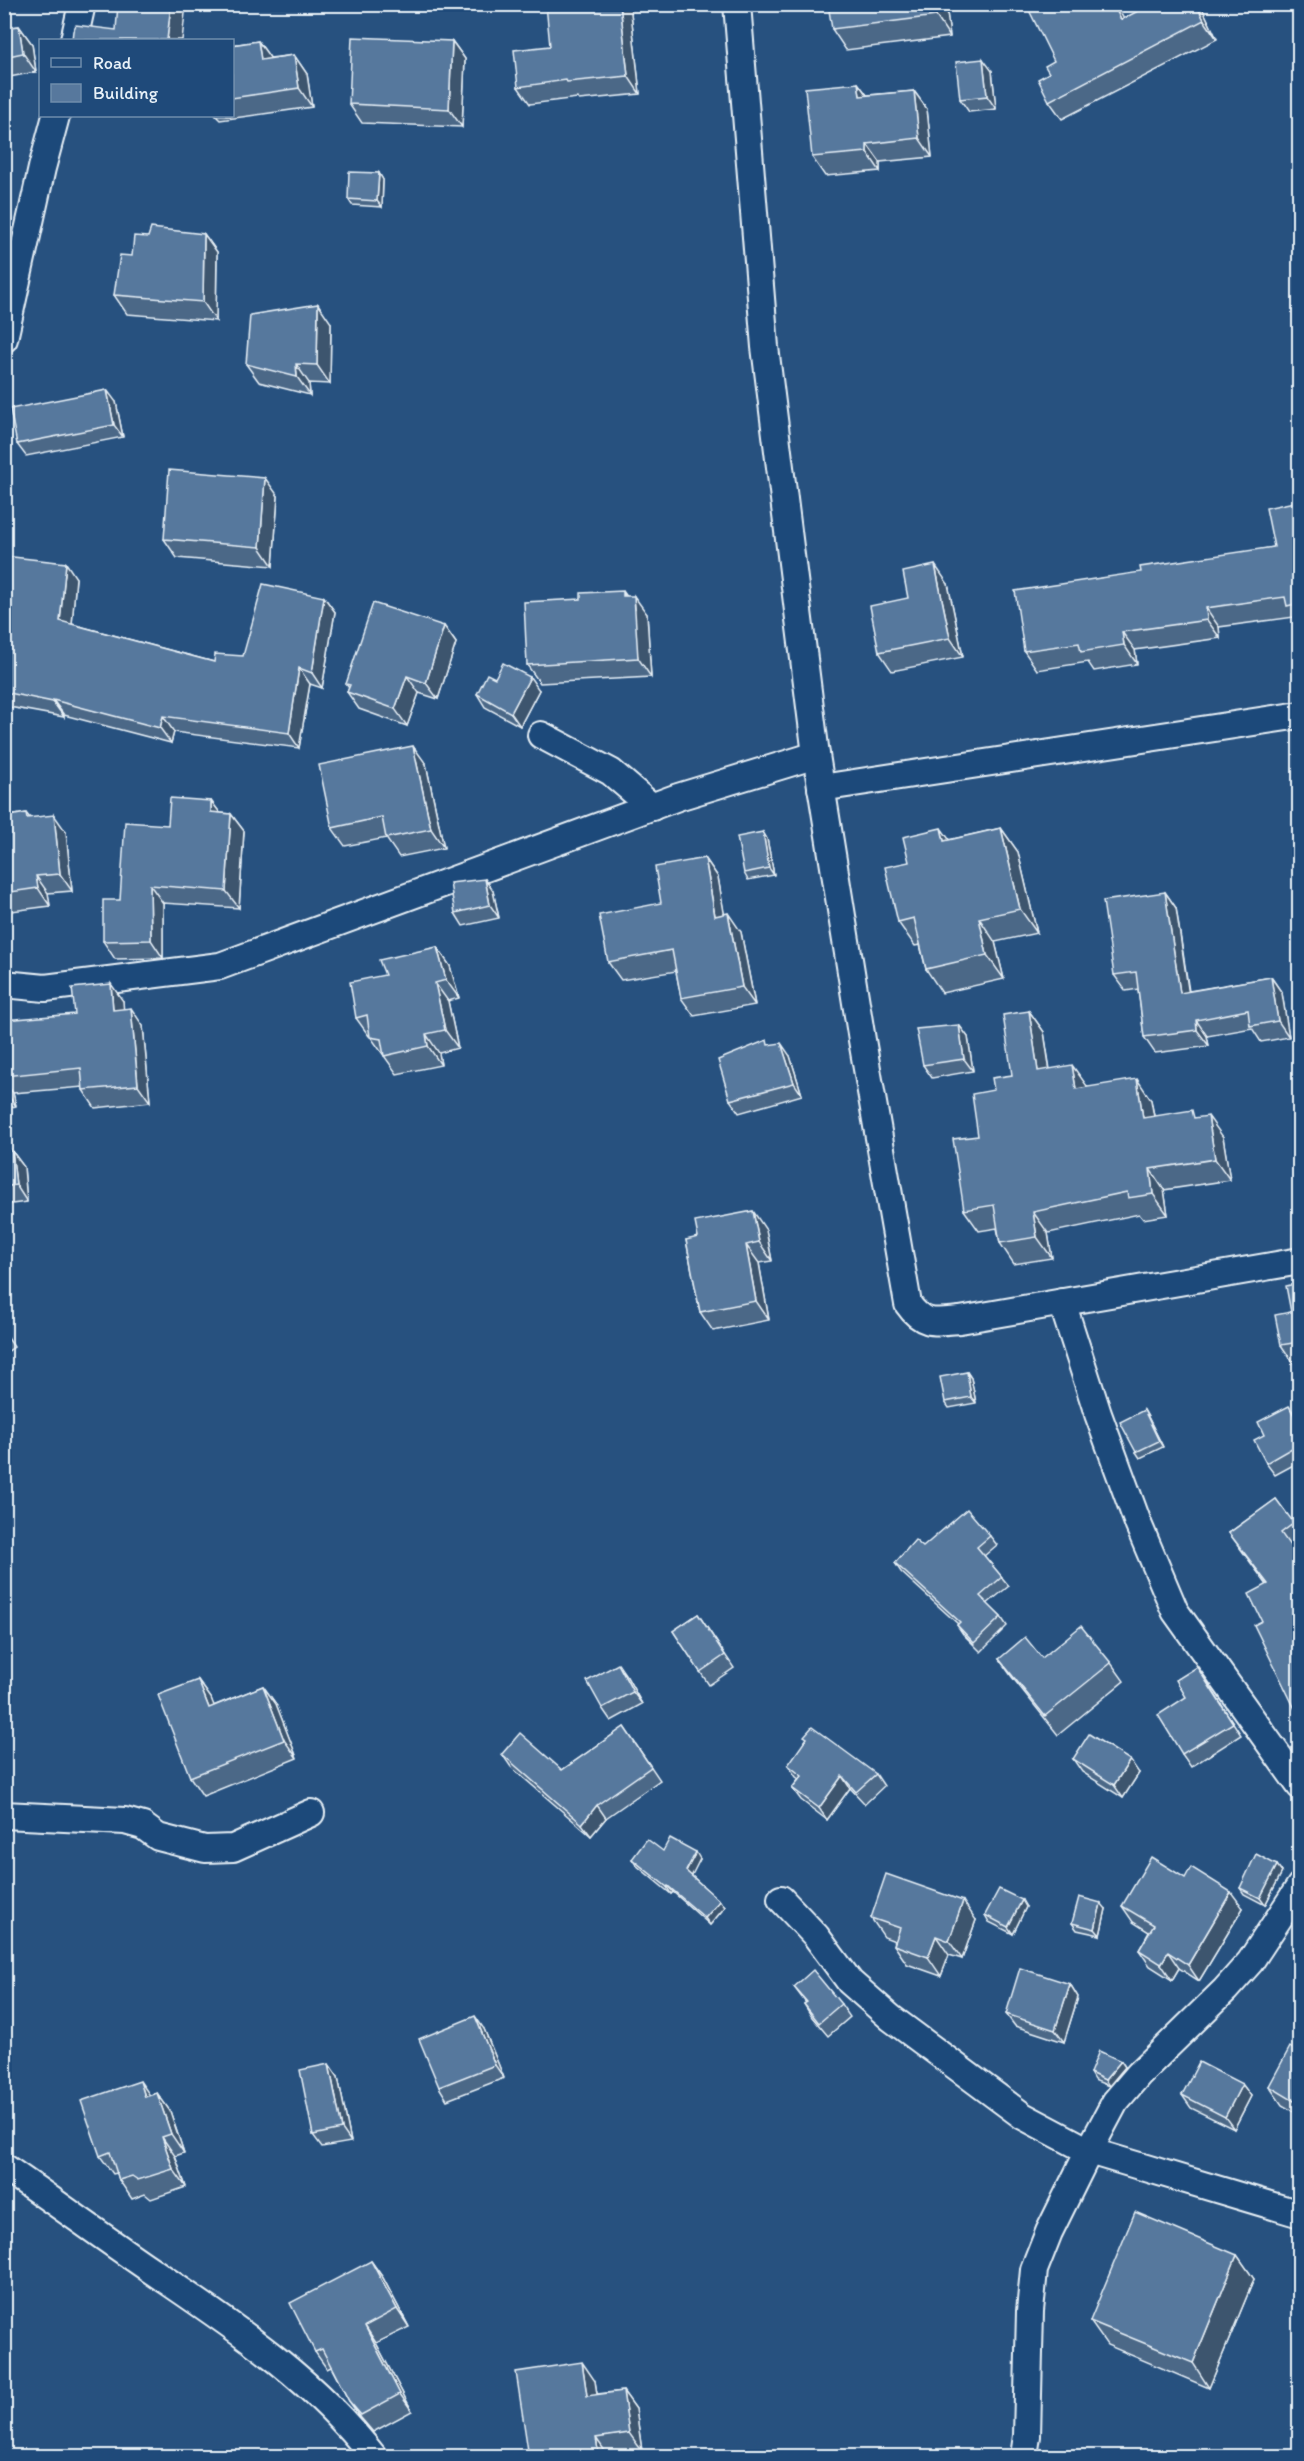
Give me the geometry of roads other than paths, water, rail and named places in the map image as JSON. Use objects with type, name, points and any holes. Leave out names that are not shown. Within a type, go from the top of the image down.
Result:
[{"type":"street","points":[[74,39],[82,4]]},
{"type":"street","points":[[737,4],[765,347],[816,755],[908,1304],[916,1316],[932,1323],[960,1320],[1299,1261]]},
{"type":"street","points":[[4,339],[56,117]]},
{"type":"street","points":[[821,788],[1299,715]]},
{"type":"street","points":[[541,735],[611,772],[652,807]]},
{"type":"street","points":[[4,984],[45,988],[220,966],[652,807],[816,755]]},
{"type":"street","points":[[1062,1302],[1098,1414],[1135,1515],[1175,1611],[1299,1786]]},
{"type":"street","points":[[4,1815],[125,1821],[143,1826],[158,1837],[205,1849],[233,1848],[311,1813]]},
{"type":"street","points":[[1024,2457],[1027,2436],[1028,2344],[1034,2270],[1049,2232],[1115,2102],[1139,2074],[1225,1990],[1250,1962],[1299,1886]]},
{"type":"street","points":[[781,1899],[816,1936],[850,1982],[891,2018],[1023,2116],[1089,2151],[1299,2214]]},
{"type":"street","points":[[4,2167],[221,2317],[291,2370],[349,2425],[374,2457]]}]
